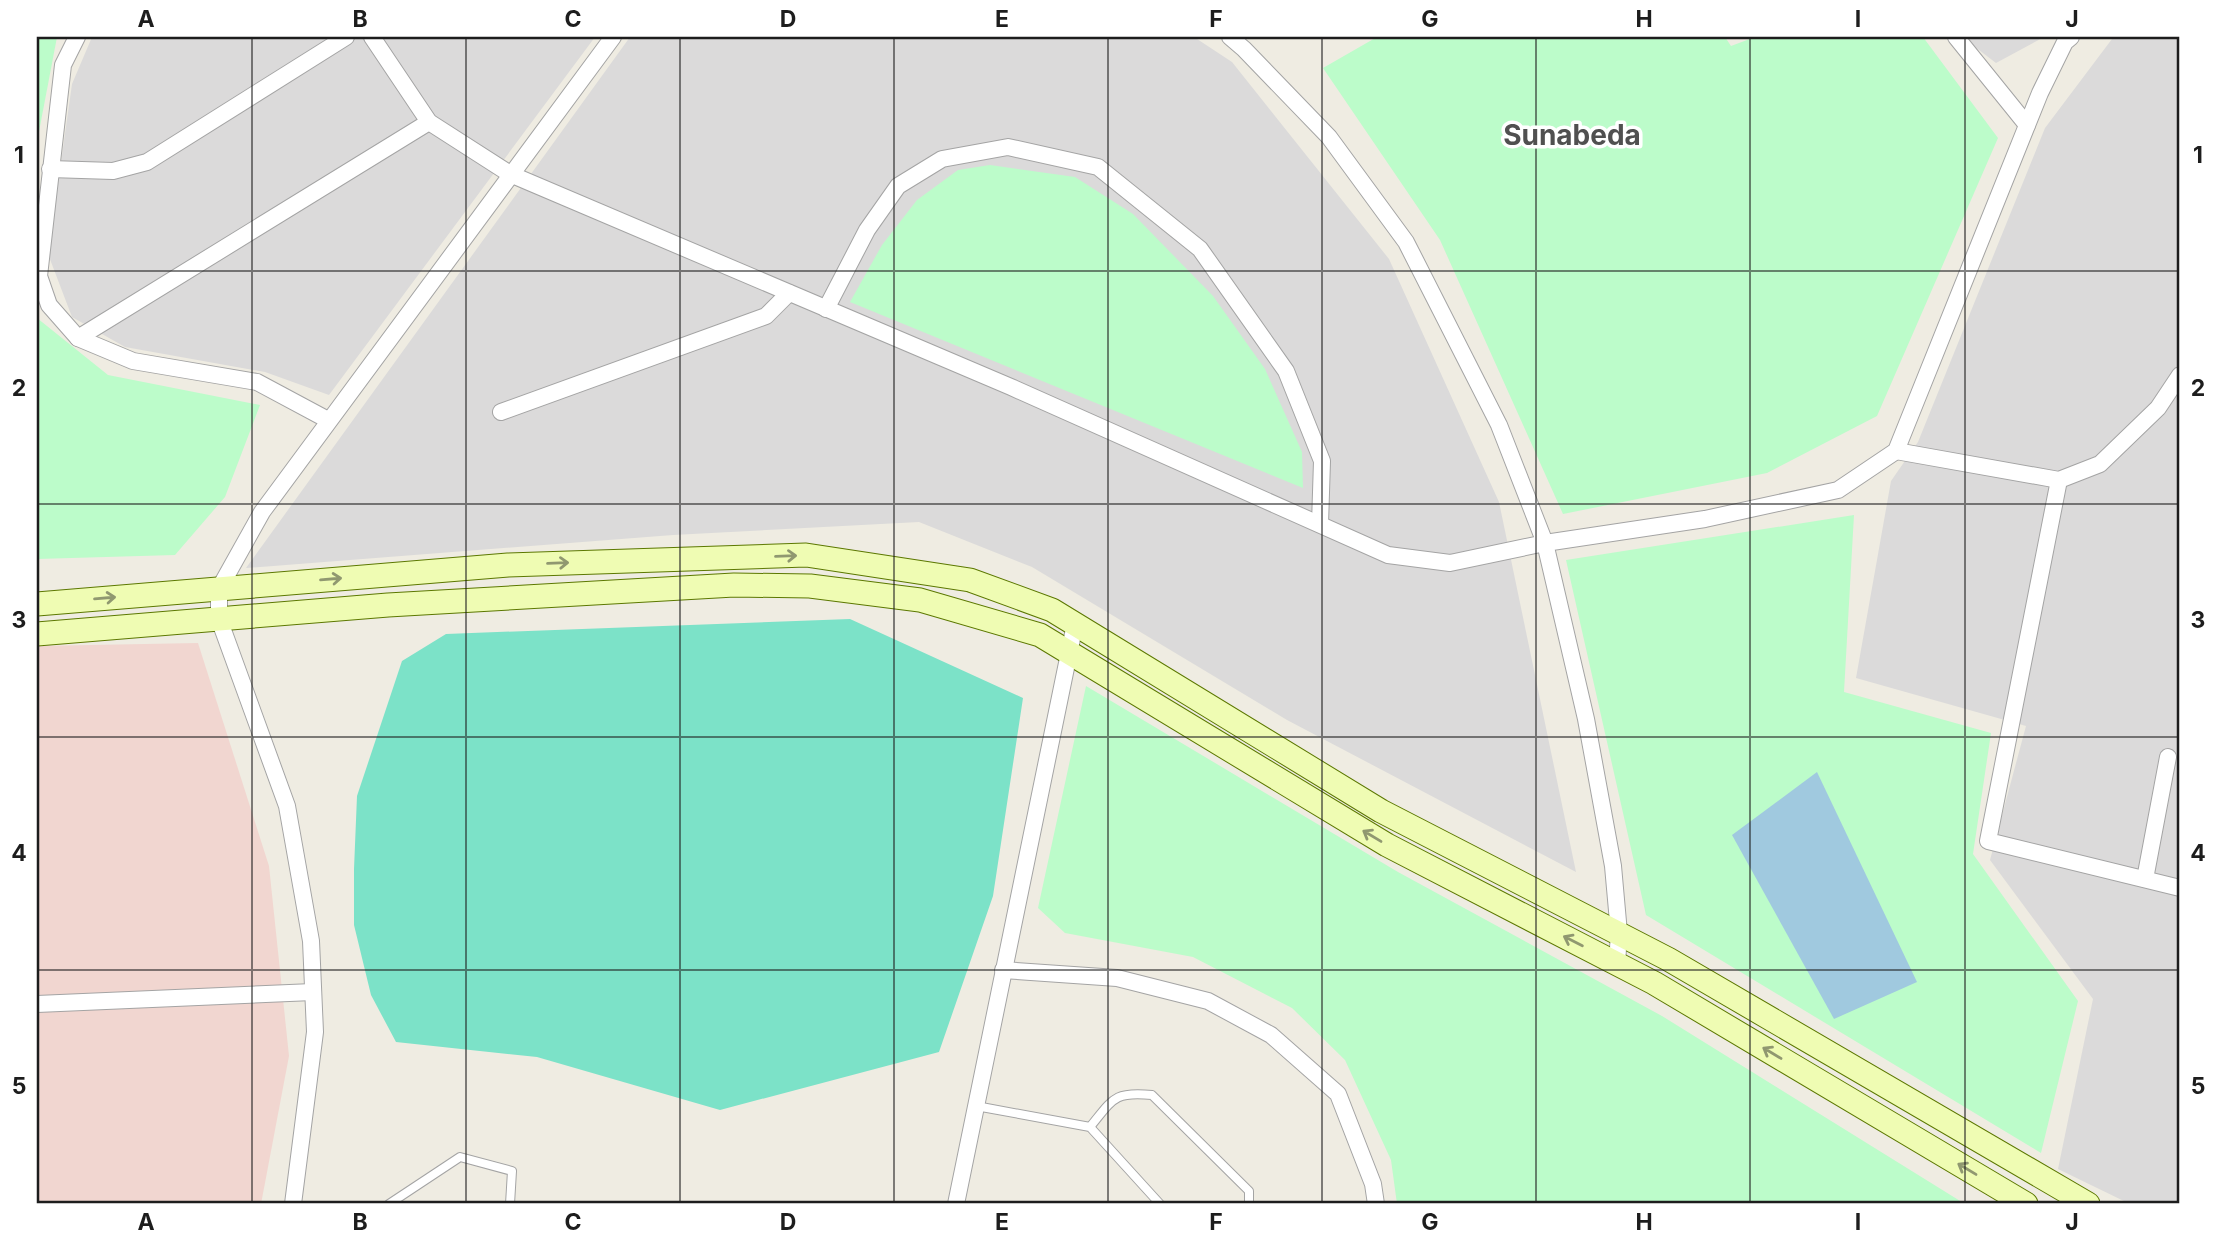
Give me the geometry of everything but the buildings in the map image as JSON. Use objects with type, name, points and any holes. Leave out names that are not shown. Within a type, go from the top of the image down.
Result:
[{"type":"street","points":[[77,37],[63,65],[50,169],[39,276],[49,305],[78,338],[133,361],[257,382],[328,420]]},
{"type":"street","points":[[50,169],[113,171],[146,162],[346,37]]},
{"type":"street","points":[[372,37],[429,122],[510,174],[1011,387],[1388,555],[1450,563],[1545,543],[1705,519],[1838,490],[1896,451],[2027,125],[2065,42],[2071,37]]},
{"type":"street","points":[[293,1204],[315,1032],[311,941],[287,806],[219,619],[219,589],[262,512],[613,37]]},
{"type":"street","points":[[1230,37],[1329,137],[1406,242],[1499,425],[1545,543],[1586,719],[1613,866],[1619,933],[1617,964]]},
{"type":"street","points":[[1956,37],[2027,125]]},
{"type":"street","points":[[78,338],[429,122]]},
{"type":"street","points":[[827,309],[867,230],[898,186],[942,159],[1008,147],[1098,167],[1200,248],[1286,371],[1322,461],[1320,524]]},
{"type":"street","points":[[501,412],[766,316],[789,293]]},
{"type":"street","points":[[1896,451],[2059,480],[2100,464],[2158,408],[2180,375]]},
{"type":"street","points":[[2059,480],[1988,841],[2180,888]]},
{"type":"street","points":[[37,604],[508,565],[806,555],[970,580],[1052,610],[1381,810],[1668,959],[2088,1204]]},
{"type":"street","points":[[37,634],[388,605],[734,585],[810,586],[920,600],[1040,635],[1387,845],[1654,983],[2026,1204]]},
{"type":"street","points":[[956,1204],[1074,624]]},
{"type":"street","points":[[2145,880],[2168,757]]},
{"type":"street","points":[[1003,970],[1130,981],[1208,1001],[1271,1035],[1338,1094],[1373,1184],[1376,1204]]},
{"type":"street","points":[[37,1004],[313,992]]},
{"type":"lane","points":[[1090,1127],[1115,1097],[1133,1093],[1152,1095],[1249,1191],[1249,1204]]},
{"type":"lane","points":[[976,1106],[1090,1127],[1160,1204]]},
{"type":"lane","points":[[388,1204],[460,1157],[512,1171],[510,1204]]},
{"type":"shaded area","points":[[92,37],[595,37],[329,395],[265,372],[125,347],[72,317],[48,254],[72,84]]},
{"type":"shaded area","points":[[630,37],[1194,37],[1232,62],[1389,259],[1499,502],[1576,872],[1287,720],[1032,567],[919,522],[673,535],[246,568]]},
{"type":"shaded area","points":[[1962,37],[2044,37],[1996,63]]},
{"type":"shaded area","points":[[2180,37],[2180,1204],[2130,1204],[2058,1169],[2093,999],[1990,860],[2026,726],[1856,678],[1891,481],[1918,442],[2045,128],[2112,39]]},
{"type":"shaded area","points":[[198,643],[269,866],[289,1056],[261,1204],[37,1204],[37,646]]},
{"type":"green space","points":[[37,37],[57,37],[37,142]]},
{"type":"green space","points":[[1377,37],[1725,37],[1731,46],[1755,37],[1923,37],[1998,138],[1877,416],[1767,473],[1563,514],[1440,240],[1323,68]]},
{"type":"green space","points":[[990,165],[1075,177],[1133,214],[1213,296],[1265,369],[1302,452],[1303,488],[850,302],[882,245],[917,200],[958,170]]},
{"type":"green space","points":[[37,318],[108,375],[260,405],[225,497],[175,555],[37,559]]},
{"type":"green space","points":[[1854,515],[1844,692],[1991,733],[1973,854],[2078,1001],[2041,1153],[1646,915],[1566,560]]},
{"type":"green space","points":[[850,619],[1023,698],[993,896],[939,1052],[720,1110],[537,1057],[396,1042],[371,995],[354,925],[354,869],[357,796],[402,661],[446,634]]},
{"type":"green space","points":[[1086,686],[1398,872],[1662,1016],[1965,1204],[1397,1204],[1391,1160],[1345,1060],[1292,1008],[1193,957],[1065,933],[1038,908]]},
{"type":"water","points":[[1817,772],[1917,982],[1834,1019],[1732,835]]},
{"type":"district","name":"Sunabeda","points":[[1572,135]]}]
